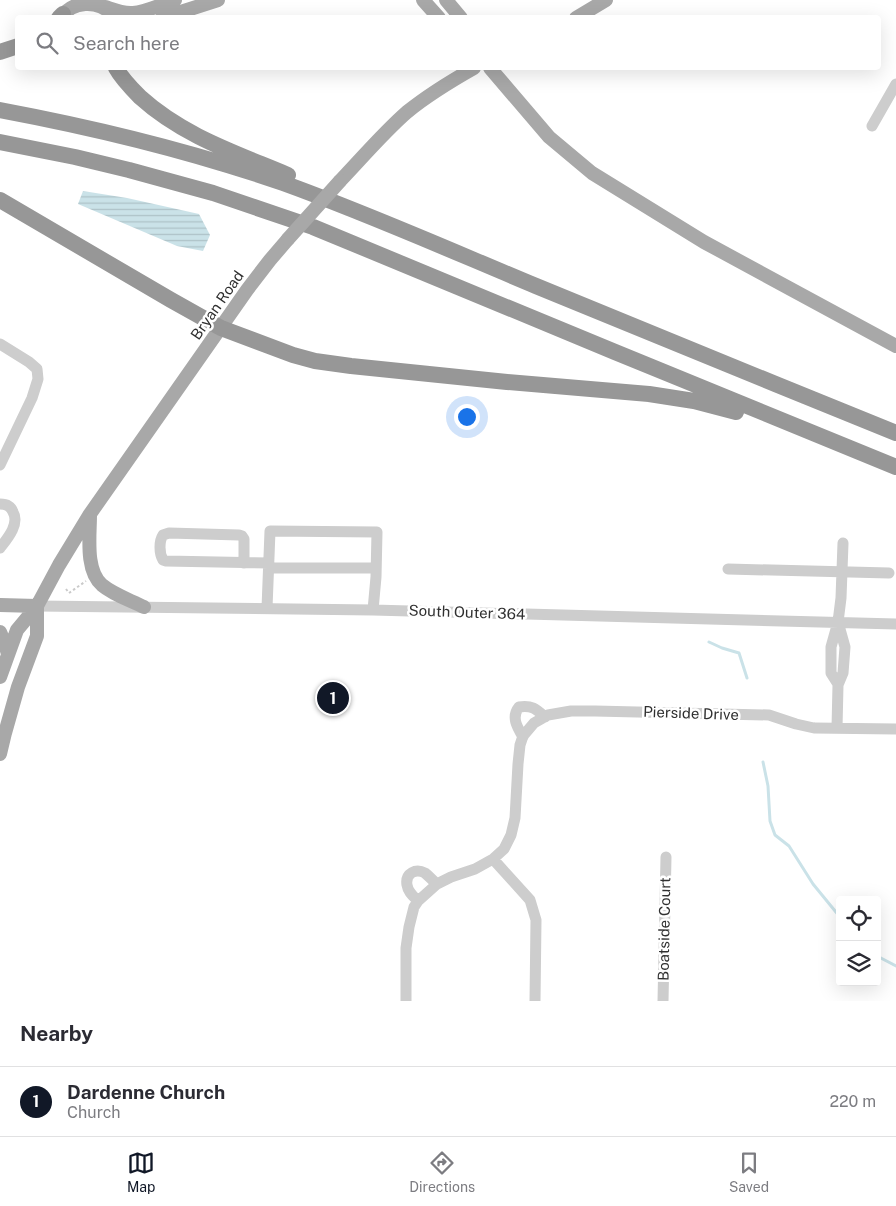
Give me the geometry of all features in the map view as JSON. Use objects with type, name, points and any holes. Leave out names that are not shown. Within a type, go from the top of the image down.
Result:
[{"type":"highway","points":[[0,52],[15,47]]},
{"type":"highway","points":[[117,70],[127,84],[148,103],[202,139],[310,184],[378,219]]},
{"type":"highway","points":[[0,110],[92,129],[197,156],[326,198],[535,286],[896,433]]},
{"type":"highway","points":[[0,142],[129,170],[213,193],[297,221],[896,467]]},
{"type":"highway","points":[[0,200],[220,328],[292,355],[315,361],[507,382],[671,397],[716,406],[807,431]]},
{"type":"main road","points":[[66,11],[85,1],[133,13],[175,0]]},
{"type":"main road","points":[[171,15],[218,0]]},
{"type":"main road","points":[[423,0],[436,15]]},
{"type":"main road","points":[[446,0],[458,15]]},
{"type":"main road","points":[[581,15],[606,0]]},
{"type":"main road","name":"Bryan Road","points":[[38,606],[59,565],[90,514],[260,273],[288,239],[387,130],[407,112],[442,86],[470,70]]},
{"type":"main road","points":[[492,70],[549,137],[592,173],[704,242],[896,346]]},
{"type":"main road","points":[[90,514],[90,551],[92,568],[96,578],[103,586],[114,593],[144,607]]},
{"type":"main road","points":[[0,605],[38,606]]},
{"type":"main road","points":[[0,677],[18,630],[38,606]]},
{"type":"main road","points":[[0,754],[18,687],[37,636],[38,606]]},
{"type":"main road","points":[[0,632],[8,654]]},
{"type":"street","points":[[872,126],[896,84]]},
{"type":"street","points":[[0,344],[37,369],[38,379],[32,398],[0,464]]},
{"type":"street","points":[[0,504],[5,504],[11,508],[16,518],[13,529],[0,548]]},
{"type":"street","points":[[267,608],[270,531],[377,532],[373,610]]},
{"type":"street","points":[[244,563],[244,539],[239,535],[169,533],[163,535],[160,539],[160,554],[163,560],[166,561],[244,563],[269,566],[376,568]]},
{"type":"street","points":[[837,728],[838,684],[843,673],[845,647],[838,622],[842,598],[843,543]]},
{"type":"street","points":[[728,569],[890,573]]},
{"type":"street","name":"South Outer 364","points":[[38,606],[373,610],[896,624]]},
{"type":"street","points":[[406,1001],[406,948],[414,907],[418,900],[436,884],[475,869],[504,849],[514,818],[518,764],[523,737],[517,727],[515,712],[519,707],[527,706],[534,708],[545,717]]},
{"type":"street","name":"Pierside Drive","points":[[523,737],[534,723],[548,715],[595,710],[759,715],[814,728],[896,730]]},
{"type":"street","name":"Boatside Court","points":[[663,1001],[666,857]]},
{"type":"street","points":[[493,858],[530,900],[536,920],[535,1001]]},
{"type":"street","points":[[418,900],[411,894],[406,884],[410,873],[415,871],[424,873],[436,884]]},
{"type":"path","points":[[66,589],[69,593],[88,580]]},
{"type":"water","points":[[83,191],[127,198],[199,214],[210,235],[203,251],[177,246],[78,204]]},
{"type":"waterway","points":[[709,642],[739,653],[747,678]]},
{"type":"waterway","points":[[763,762],[768,786],[770,821],[775,835],[789,846],[813,884],[836,912]]},
{"type":"waterway","points":[[881,958],[896,966]]},
{"type":"place","name":"Dardenne Church","points":[[333,698]]}]
